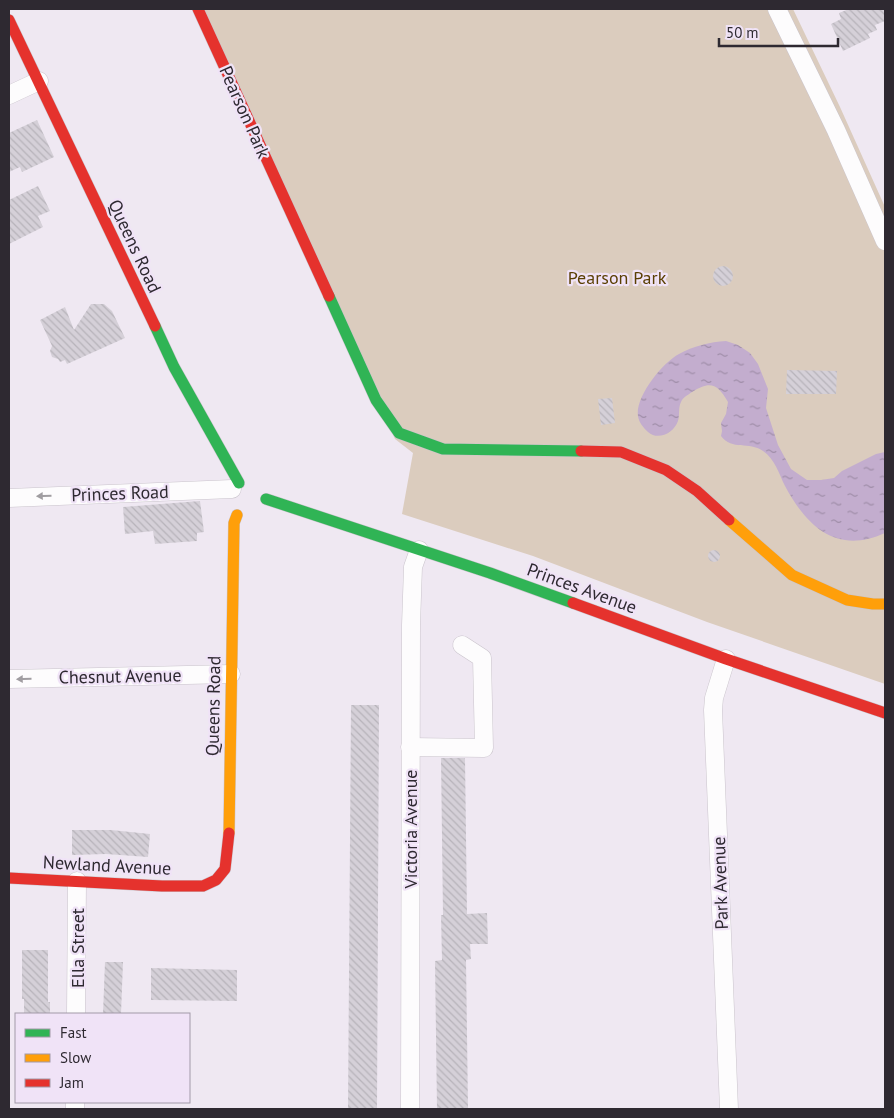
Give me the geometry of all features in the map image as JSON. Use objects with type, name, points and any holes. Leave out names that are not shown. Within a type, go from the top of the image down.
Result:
[{"type":"street","name":"Pearson Park","points":[[198,9],[373,392],[399,433],[443,449],[621,452],[666,470],[697,491],[792,575],[847,600],[885,604]]},
{"type":"street","points":[[777,9],[836,130],[885,241]]},
{"type":"street","name":"Queens Road","points":[[9,20],[174,367],[236,503],[234,523],[228,842],[225,869],[216,880],[203,886]]},
{"type":"street","points":[[9,95],[39,81]]},
{"type":"street","name":"Princes Avenue","points":[[236,503],[245,481],[262,495],[549,594],[726,659],[885,713]]},
{"type":"street","name":"Princes Road","points":[[9,498],[236,503]]},
{"type":"street","name":"Victoria Avenue","points":[[410,1109],[410,747],[413,567],[419,550]]},
{"type":"street","points":[[410,747],[484,748],[482,658],[462,645]]},
{"type":"street","name":"Park Avenue","points":[[726,659],[714,698],[713,710],[729,1109]]},
{"type":"street","name":"Chesnut Avenue","points":[[9,679],[231,674]]},
{"type":"street","name":"Newland Avenue","points":[[9,878],[162,886],[203,886]]},
{"type":"street","name":"Ella Street","points":[[76,1013],[77,881]]},
{"type":"green space","name":"Pearson Park","points":[[197,9],[793,9],[885,207],[885,684],[707,622],[533,556],[402,514],[413,453],[395,439]]},
{"type":"water","points":[[726,341],[738,345],[750,353],[758,364],[768,389],[766,408],[778,445],[791,469],[807,480],[834,478],[842,471],[876,454],[885,452],[885,533],[868,539],[852,541],[838,539],[814,525],[794,501],[774,462],[767,454],[758,448],[735,445],[725,441],[721,436],[721,423],[726,414],[728,402],[720,391],[713,386],[708,385],[698,388],[683,399],[678,421],[669,432],[656,436],[643,427],[639,421],[638,408],[645,390],[665,365],[672,358],[690,349],[708,343]]},
{"type":"building","points":[[849,9],[885,9],[885,21],[875,25],[877,30],[868,34],[870,38],[843,51],[831,24],[841,19],[839,13]]},
{"type":"building","points":[[37,120],[54,157],[22,172],[20,167],[9,172],[9,133]]},
{"type":"building","points":[[38,186],[50,211],[38,216],[43,227],[9,244],[9,200]]},
{"type":"building","points":[[719,266],[727,266],[733,272],[733,280],[727,286],[719,286],[713,280],[713,272]]},
{"type":"building","points":[[91,304],[104,304],[112,311],[125,338],[67,364],[65,360],[60,362],[52,357],[50,351],[52,346],[40,320],[65,307],[74,330]]},
{"type":"building","points":[[787,370],[837,371],[836,394],[786,394]]},
{"type":"building","points":[[612,398],[615,423],[601,425],[598,399]]},
{"type":"building","points":[[200,501],[204,532],[197,533],[197,541],[155,544],[153,531],[125,534],[123,507]]},
{"type":"building","points":[[716,550],[719,551],[719,561],[712,562],[709,561],[708,554],[709,551]]},
{"type":"building","points":[[351,705],[379,705],[377,1109],[348,1109]]},
{"type":"building","points":[[441,758],[465,758],[467,914],[487,913],[488,944],[470,944],[471,959],[466,960],[468,1109],[437,1109],[435,961],[442,960],[441,915],[443,915]]},
{"type":"building","points":[[72,830],[111,830],[150,834],[148,857],[106,854],[72,855]]},
{"type":"building","points":[[22,950],[48,950],[48,1002],[50,1002],[50,1013],[24,1013],[24,999],[22,999]]},
{"type":"building","points":[[105,962],[123,962],[121,1013],[103,1013]]},
{"type":"building","points":[[151,968],[237,970],[237,1001],[151,1000]]},
{"type":"traffic: fast","points":[[329,296],[376,400],[399,433],[443,449],[581,451]]},
{"type":"traffic: fast","points":[[155,326],[174,367],[239,483]]},
{"type":"traffic: fast","points":[[266,499],[490,573],[573,603]]},
{"type":"traffic: slow","points":[[229,833],[234,523],[237,515]]},
{"type":"traffic: slow","points":[[729,520],[792,575],[847,600],[885,604]]},
{"type":"traffic: jam","points":[[198,9],[329,296]]},
{"type":"traffic: jam","points":[[9,20],[155,326]]},
{"type":"traffic: jam","points":[[581,451],[621,452],[666,470],[697,491],[729,520]]},
{"type":"traffic: jam","points":[[573,603],[726,659],[885,713]]},
{"type":"traffic: jam","points":[[9,878],[162,886],[203,886],[216,880],[225,869],[229,833]]}]
